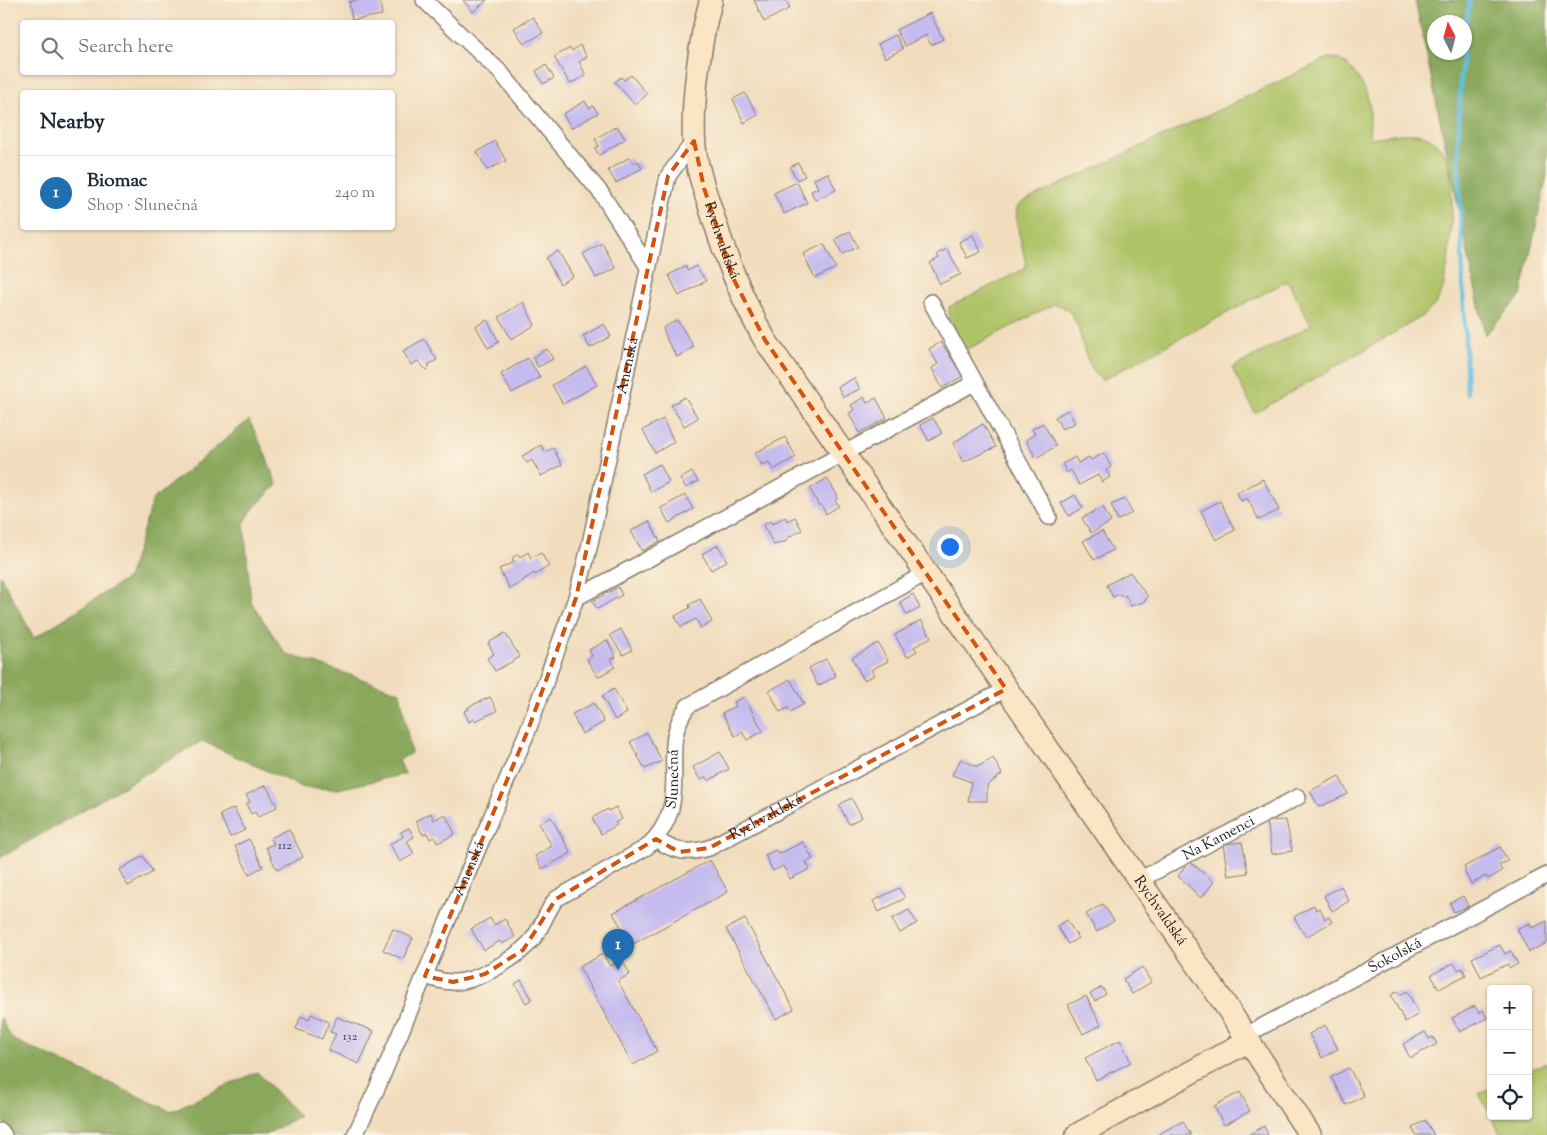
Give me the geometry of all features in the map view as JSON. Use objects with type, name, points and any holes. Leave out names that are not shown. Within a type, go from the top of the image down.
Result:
[{"type":"street","points":[[424,0],[501,73],[600,193],[648,267]]},
{"type":"street","name":"Rychvaldská","points":[[712,0],[701,44],[694,141],[704,188],[737,287],[765,340],[1138,880],[1310,1135]]},
{"type":"street","name":"Anenská","points":[[354,1135],[378,1086],[528,730],[576,598],[589,548],[668,176],[694,141]]},
{"type":"street","points":[[931,302],[1049,517]]},
{"type":"street","points":[[576,598],[843,452],[974,383]]},
{"type":"street","name":"Slunečná","points":[[425,976],[453,982],[470,980],[485,974],[523,950],[534,938],[549,908],[556,899],[648,846],[656,839],[666,825],[672,811],[675,786],[674,736],[678,719],[688,706],[926,573]]},
{"type":"street","name":"Rychvaldská","points":[[656,839],[679,852],[693,852],[709,848],[1006,689]]},
{"type":"street","name":"Na Kamenci","points":[[1138,880],[1298,796]]},
{"type":"street","name":"Sokolská","points":[[1077,1135],[1246,1038],[1547,875]]},
{"type":"street","points":[[0,1131],[4,1135]]},
{"type":"highlighted area","points":[[694,141],[704,188],[733,278],[765,340],[1006,689],[709,848],[679,852],[656,839],[556,899],[523,950],[485,974],[453,982],[425,976],[528,730],[576,598],[668,176]]},
{"type":"green space","points":[[1415,0],[1547,0],[1547,175],[1521,296],[1485,335],[1428,60],[1472,60],[1472,15],[1427,15],[1427,57]]},
{"type":"green space","points":[[1329,58],[1345,63],[1363,86],[1369,104],[1369,130],[1371,138],[1404,134],[1420,135],[1434,141],[1446,156],[1449,168],[1452,205],[1450,247],[1444,284],[1439,299],[1423,316],[1255,413],[1232,368],[1311,325],[1288,282],[1102,380],[1088,361],[1072,315],[1065,308],[1054,304],[970,348],[965,348],[949,319],[949,307],[1024,269],[1026,264],[1016,220],[1017,207],[1023,202]]},
{"type":"green space","points":[[249,420],[264,451],[277,485],[253,509],[244,523],[251,602],[285,653],[400,692],[411,753],[399,760],[405,774],[338,789],[304,788],[202,741],[0,858],[0,575],[34,638],[128,578],[153,499]]},
{"type":"green space","points":[[0,1017],[12,1039],[171,1111],[257,1072],[299,1116],[265,1135],[14,1135],[0,1118]]},
{"type":"green space","points":[[1547,1062],[1547,1135],[1501,1135],[1493,1120],[1532,1120],[1532,1069]]},
{"type":"green space","points":[[1487,1091],[1487,1108],[1479,1094]]},
{"type":"building","points":[[380,0],[382,15],[352,20],[349,2]]},
{"type":"building","points":[[463,0],[487,0],[473,12]]},
{"type":"building","points":[[754,0],[786,0],[790,8],[764,22]]},
{"type":"building","points":[[930,13],[943,39],[931,45],[926,35],[905,46],[896,30]]},
{"type":"building","points":[[533,17],[543,33],[524,44],[514,28]]},
{"type":"building","points":[[896,35],[903,49],[885,58],[878,44]]},
{"type":"building","points":[[580,45],[587,57],[579,62],[586,75],[570,84],[554,57],[570,48],[572,51]]},
{"type":"building","points":[[546,65],[554,78],[543,84],[536,71]]},
{"type":"building","points":[[631,75],[647,94],[635,105],[615,82],[621,77],[624,80]]},
{"type":"building","points":[[745,93],[758,115],[744,123],[733,99]]},
{"type":"building","points":[[585,101],[589,108],[593,106],[598,113],[571,128],[563,114]]},
{"type":"building","points":[[617,126],[625,139],[599,155],[595,148],[599,146],[595,139]]},
{"type":"building","points":[[495,141],[506,161],[487,170],[477,152]]},
{"type":"building","points":[[630,157],[634,163],[638,161],[642,168],[616,183],[608,170]]},
{"type":"building","points":[[798,163],[805,176],[797,180],[790,167]]},
{"type":"building","points":[[828,173],[836,190],[815,200],[811,191],[818,188],[814,179]]},
{"type":"building","points":[[797,182],[807,203],[784,214],[774,193]]},
{"type":"building","points":[[850,231],[858,247],[842,254],[835,239]]},
{"type":"building","points":[[973,235],[981,252],[967,258],[959,242]]},
{"type":"building","points":[[602,243],[616,268],[596,278],[583,254]]},
{"type":"building","points":[[824,244],[836,268],[815,278],[803,254]]},
{"type":"building","points":[[947,249],[961,274],[940,284],[930,263],[939,258],[937,254]]},
{"type":"building","points":[[558,251],[573,276],[560,284],[546,258]]},
{"type":"building","points":[[685,266],[688,271],[696,266],[706,281],[679,296],[669,275]]},
{"type":"building","points":[[523,302],[535,325],[511,339],[499,317]]},
{"type":"building","points":[[487,320],[499,342],[488,348],[476,326]]},
{"type":"building","points":[[677,320],[694,347],[677,357],[668,342],[663,328]]},
{"type":"building","points":[[604,324],[611,336],[590,348],[583,336]]},
{"type":"building","points":[[424,339],[437,360],[429,364],[429,368],[426,370],[418,361],[411,365],[403,351]]},
{"type":"building","points":[[941,342],[963,376],[942,388],[932,368],[938,364],[929,349]]},
{"type":"building","points":[[547,349],[553,359],[538,367],[533,357]]},
{"type":"building","points":[[528,358],[540,377],[512,393],[501,374]]},
{"type":"building","points":[[586,366],[597,385],[563,404],[552,385]]},
{"type":"building","points":[[854,378],[860,389],[843,397],[838,387]]},
{"type":"building","points":[[685,397],[698,418],[684,426],[671,405]]},
{"type":"building","points":[[864,397],[867,403],[876,398],[887,418],[859,433],[849,413],[854,410],[851,405]]},
{"type":"building","points":[[1068,410],[1075,423],[1062,429],[1055,417]]},
{"type":"building","points":[[933,418],[942,433],[929,441],[920,425]]},
{"type":"building","points":[[663,419],[674,442],[655,453],[643,430]]},
{"type":"building","points":[[1043,423],[1056,446],[1036,458],[1026,440],[1035,434],[1032,429]]},
{"type":"building","points":[[983,424],[996,447],[963,462],[953,443]]},
{"type":"building","points":[[785,437],[796,457],[773,470],[769,462],[762,465],[755,453]]},
{"type":"building","points":[[541,445],[545,452],[553,448],[562,465],[541,476],[532,460],[527,463],[522,456]]},
{"type":"building","points":[[1104,453],[1111,467],[1106,470],[1110,477],[1102,482],[1098,475],[1079,485],[1071,470],[1067,473],[1062,464],[1075,457],[1078,463],[1089,457],[1091,460]]},
{"type":"building","points":[[660,464],[669,482],[651,492],[642,474]]},
{"type":"building","points":[[692,472],[698,481],[686,488],[680,479]]},
{"type":"building","points":[[827,478],[837,495],[838,498],[835,500],[839,506],[826,514],[821,504],[819,506],[810,489]]},
{"type":"building","points":[[1263,479],[1279,510],[1259,520],[1247,498],[1241,501],[1237,493]]},
{"type":"building","points":[[685,495],[693,509],[669,523],[661,508]]},
{"type":"building","points":[[1075,495],[1083,508],[1069,516],[1061,503]]},
{"type":"building","points":[[1125,499],[1132,513],[1118,520],[1111,505]]},
{"type":"building","points":[[1220,501],[1235,530],[1216,540],[1201,511]]},
{"type":"building","points":[[1103,507],[1111,522],[1091,533],[1082,518]]},
{"type":"building","points":[[785,517],[787,521],[795,517],[802,530],[787,538],[787,541],[774,545],[763,525],[770,521],[772,524]]},
{"type":"building","points":[[649,521],[660,541],[642,551],[631,531]]},
{"type":"building","points":[[1102,531],[1113,550],[1094,560],[1083,541]]},
{"type":"building","points":[[718,545],[727,561],[711,570],[702,554]]},
{"type":"building","points":[[528,552],[531,558],[541,553],[549,566],[535,575],[534,573],[510,589],[499,569],[514,562],[512,558],[518,554],[520,557]]},
{"type":"building","points":[[1130,572],[1148,597],[1143,602],[1131,606],[1125,595],[1122,597],[1120,594],[1113,597],[1107,585]]},
{"type":"building","points":[[618,587],[622,595],[597,609],[592,601]]},
{"type":"building","points":[[913,594],[920,608],[907,615],[900,602]]},
{"type":"building","points":[[700,599],[712,622],[701,628],[696,619],[681,627],[675,616],[690,608],[689,605]]},
{"type":"building","points":[[921,620],[931,637],[914,647],[917,651],[907,657],[895,635]]},
{"type":"building","points":[[621,629],[632,650],[623,655],[610,635]]},
{"type":"building","points":[[505,633],[520,657],[495,671],[487,658],[494,654],[488,643]]},
{"type":"building","points":[[607,640],[616,657],[611,659],[615,667],[598,677],[587,660],[592,656],[589,650]]},
{"type":"building","points":[[878,643],[888,661],[871,670],[874,675],[864,680],[852,658]]},
{"type":"building","points":[[826,659],[836,676],[818,686],[809,668]]},
{"type":"building","points":[[790,679],[804,704],[790,712],[788,708],[780,712],[769,691]]},
{"type":"building","points":[[614,689],[627,713],[615,720],[602,696]]},
{"type":"building","points":[[490,697],[497,711],[469,722],[464,711],[469,709],[468,707]]},
{"type":"building","points":[[744,697],[763,731],[747,740],[742,732],[735,736],[722,713],[736,706],[734,702]]},
{"type":"building","points":[[594,703],[604,722],[582,734],[572,714]]},
{"type":"building","points":[[647,733],[662,761],[645,769],[630,742]]},
{"type":"building","points":[[720,752],[729,769],[708,781],[706,777],[700,780],[693,767]]},
{"type":"building","points":[[993,758],[1002,774],[987,786],[987,801],[968,801],[971,782],[952,775],[961,759],[979,766]]},
{"type":"building","points":[[1339,776],[1348,794],[1319,807],[1310,791]]},
{"type":"building","points":[[266,785],[277,807],[258,817],[255,812],[251,814],[246,804],[250,802],[246,795]]},
{"type":"building","points":[[851,798],[862,817],[849,824],[839,805]]},
{"type":"building","points":[[616,807],[622,819],[615,823],[617,825],[601,834],[592,818],[608,809],[609,811]]},
{"type":"building","points":[[234,808],[245,830],[230,837],[220,815]]},
{"type":"building","points":[[431,813],[434,820],[445,814],[455,834],[438,843],[434,837],[430,839],[427,833],[423,835],[416,821]]},
{"type":"building","points":[[551,817],[571,853],[542,869],[535,856],[552,846],[539,823]]},
{"type":"building","points":[[1286,820],[1292,851],[1272,854],[1267,821]]},
{"type":"building","points":[[409,828],[414,837],[407,841],[414,854],[400,862],[390,844],[403,837],[401,832]]},
{"type":"building","points":[[289,829],[303,857],[277,870],[266,847],[274,844],[271,838]]},
{"type":"building","points":[[249,839],[263,867],[249,874],[235,846]]},
{"type":"building","points":[[803,842],[813,859],[806,862],[810,869],[790,879],[783,866],[773,871],[765,855],[776,850],[779,854]]},
{"type":"building","points":[[1242,842],[1248,873],[1228,876],[1223,844]]},
{"type":"building","points":[[1500,847],[1508,861],[1499,865],[1502,871],[1488,879],[1486,876],[1471,884],[1464,871],[1466,870],[1464,867]]},
{"type":"building","points":[[143,856],[153,872],[128,886],[119,870]]},
{"type":"building","points":[[710,860],[728,892],[631,945],[613,913]]},
{"type":"building","points":[[1189,861],[1214,882],[1201,898],[1178,876]]},
{"type":"building","points":[[1341,886],[1349,901],[1332,911],[1324,896]]},
{"type":"building","points":[[899,888],[905,898],[879,912],[873,901]]},
{"type":"building","points":[[1463,896],[1468,906],[1454,912],[1450,903]]},
{"type":"building","points":[[1103,904],[1114,921],[1097,932],[1086,914]]},
{"type":"building","points":[[1314,905],[1316,910],[1320,908],[1325,919],[1329,917],[1332,922],[1306,937],[1294,917]]},
{"type":"building","points":[[909,910],[917,923],[900,933],[892,919]]},
{"type":"building","points":[[490,918],[494,925],[505,919],[515,937],[502,944],[500,941],[484,950],[471,929]]},
{"type":"building","points":[[745,919],[794,1009],[776,1019],[726,929]]},
{"type":"building","points":[[1067,920],[1078,938],[1068,944],[1057,926]]},
{"type":"building","points":[[1547,921],[1547,943],[1529,952],[1517,929],[1530,923],[1532,928]]},
{"type":"building","points":[[393,929],[413,938],[403,959],[383,950]]},
{"type":"building","points":[[1500,945],[1505,954],[1511,951],[1518,964],[1510,968],[1508,964],[1481,977],[1472,958]]},
{"type":"building","points":[[603,954],[610,966],[622,960],[630,974],[618,981],[657,1051],[633,1065],[579,967]]},
{"type":"building","points":[[1454,963],[1458,970],[1462,968],[1466,975],[1439,989],[1431,975]]},
{"type":"building","points":[[1142,967],[1151,982],[1132,994],[1123,979]]},
{"type":"building","points":[[521,980],[532,999],[526,1003],[515,984]]},
{"type":"building","points":[[1102,987],[1106,994],[1095,1001],[1090,994]]},
{"type":"building","points":[[1398,991],[1400,995],[1407,991],[1419,1014],[1405,1022],[1391,995]]},
{"type":"building","points":[[1086,996],[1101,1025],[1083,1034],[1068,1005]]},
{"type":"building","points":[[1475,1006],[1479,1013],[1483,1010],[1487,1018],[1460,1032],[1452,1018]]},
{"type":"building","points":[[311,1014],[329,1022],[322,1039],[296,1029],[301,1016],[309,1020]]},
{"type":"building","points":[[337,1017],[374,1031],[359,1064],[328,1050],[336,1034],[330,1032]]},
{"type":"building","points":[[1325,1025],[1338,1049],[1322,1058],[1309,1034]]},
{"type":"building","points":[[1425,1032],[1429,1039],[1433,1037],[1437,1044],[1410,1058],[1403,1044]]},
{"type":"building","points":[[1120,1040],[1131,1062],[1096,1080],[1085,1058]]},
{"type":"building","points":[[1349,1068],[1364,1096],[1346,1105],[1331,1077]]},
{"type":"building","points":[[1240,1092],[1250,1111],[1224,1125],[1214,1106]]},
{"type":"building","points":[[1425,1120],[1434,1135],[1416,1135],[1412,1128]]},
{"type":"building","points":[[1183,1121],[1191,1135],[1157,1135]]},
{"type":"building","points":[[1264,1126],[1268,1135],[1248,1135]]},
{"type":"waterway","points":[[1467,15],[1470,0]]},
{"type":"waterway","points":[[1462,60],[1458,140],[1467,393]]},
{"type":"place","name":"Biomac","points":[[618,970]]}]
